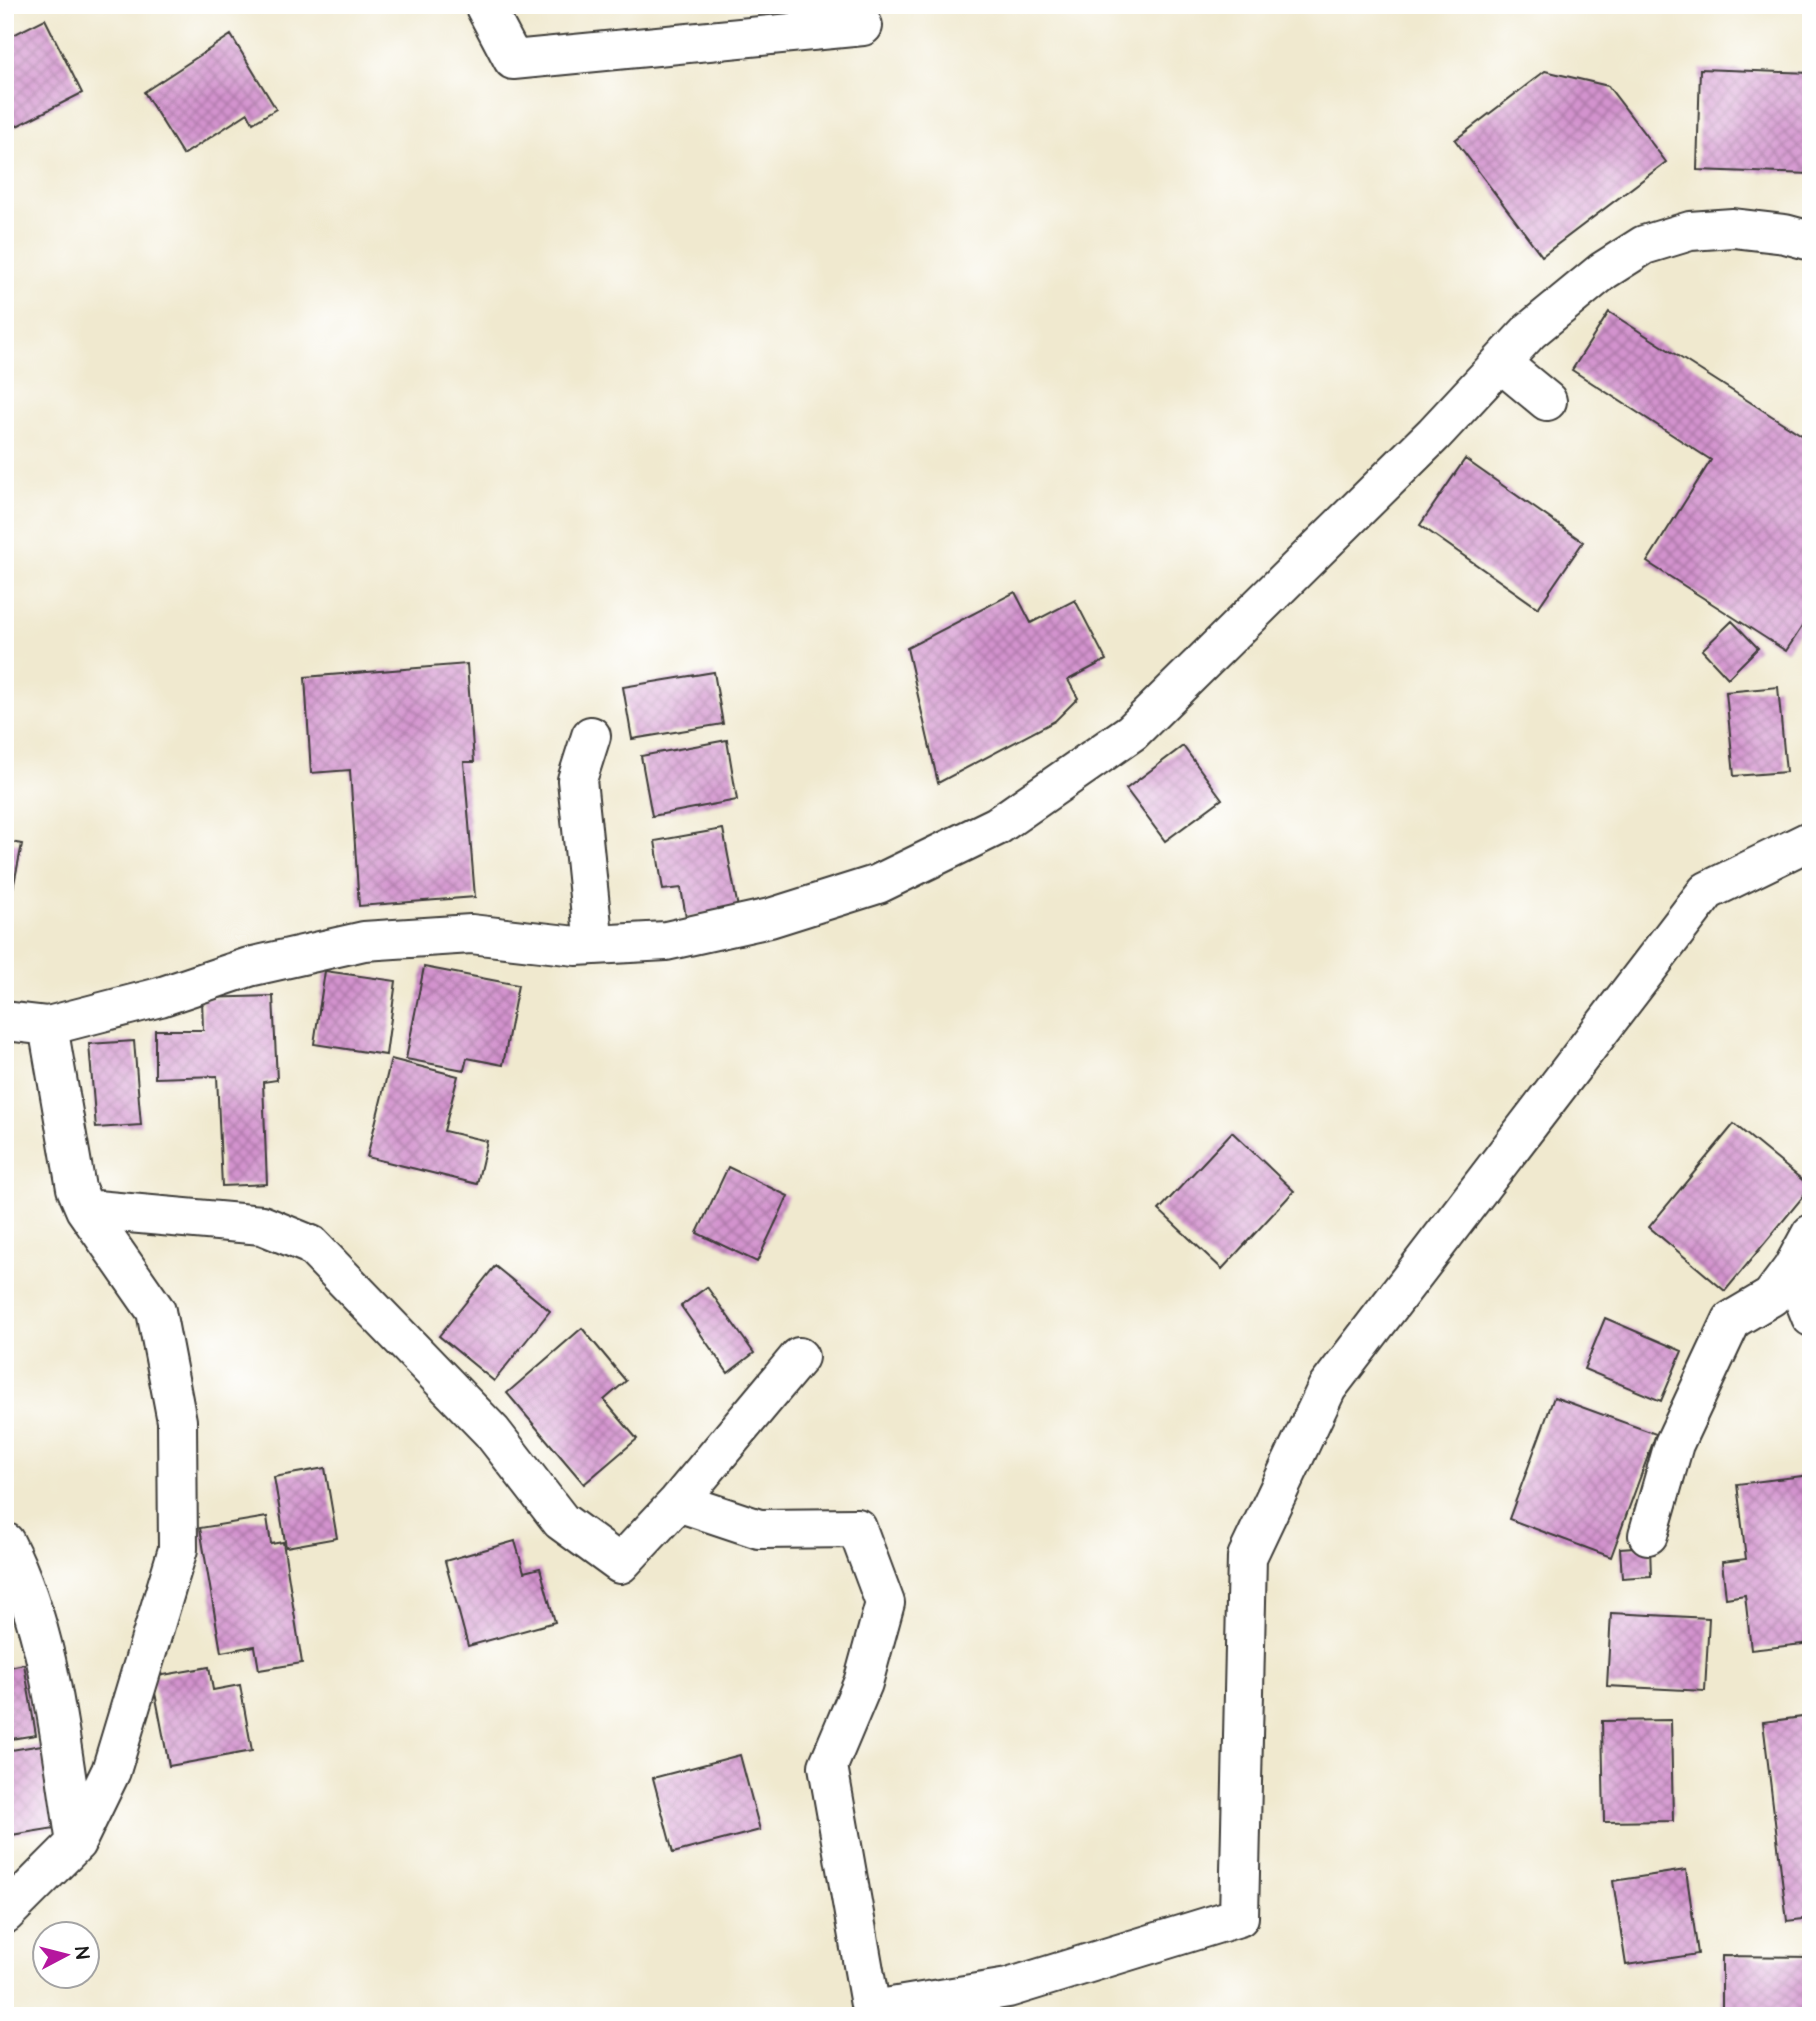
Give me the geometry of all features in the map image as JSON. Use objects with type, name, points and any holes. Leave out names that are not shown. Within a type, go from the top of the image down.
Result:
[{"type":"street","points":[[484,5],[513,60],[863,26]]},
{"type":"street","points":[[5,1021],[48,1026],[160,997],[248,967],[364,942],[471,934],[594,945],[666,941],[770,918],[878,884],[997,826],[1132,732],[1347,516],[1434,434],[1530,331],[1592,280],[1644,245],[1690,231],[1732,228],[1785,234],[1811,241]]},
{"type":"street","points":[[1501,363],[1547,401]]},
{"type":"street","points":[[591,736],[578,780],[594,945]]},
{"type":"street","points":[[678,1502],[759,1529],[857,1528],[885,1603],[863,1682],[828,1766],[873,2013],[1008,1987],[1239,1917],[1247,1557],[1327,1388],[1707,891],[1811,840]]},
{"type":"street","points":[[5,1914],[76,1843],[111,1771],[144,1653],[178,1549],[177,1421],[156,1311],[85,1209],[76,1188],[48,1026]]},
{"type":"street","points":[[85,1209],[262,1226],[311,1245],[492,1432],[561,1521],[620,1564],[678,1502],[799,1357]]},
{"type":"street","points":[[1648,1535],[1674,1444],[1732,1320],[1771,1297],[1792,1269],[1811,1234]]},
{"type":"street","points":[[1792,1269],[1811,1317]]},
{"type":"street","points":[[5,1542],[21,1573],[48,1667],[76,1843]]},
{"type":"building","points":[[45,19],[82,93],[5,132],[5,39]]},
{"type":"building","points":[[231,35],[276,109],[253,123],[248,113],[183,155],[144,92]]},
{"type":"building","points":[[1700,69],[1811,73],[1811,174],[1697,170]]},
{"type":"building","points":[[1545,71],[1608,86],[1666,162],[1542,256],[1455,140]]},
{"type":"building","points":[[1609,312],[1811,441],[1811,613],[1786,651],[1647,562],[1711,460],[1572,370]]},
{"type":"building","points":[[1465,459],[1583,542],[1538,608],[1420,525]]},
{"type":"building","points":[[1015,592],[1031,623],[1075,600],[1106,660],[1068,680],[1078,698],[1055,721],[938,783],[907,648]]},
{"type":"building","points":[[1732,621],[1758,648],[1728,678],[1702,650]]},
{"type":"building","points":[[467,664],[474,762],[464,762],[475,897],[359,906],[350,770],[311,773],[305,677]]},
{"type":"building","points":[[714,672],[723,724],[632,739],[623,687]]},
{"type":"building","points":[[1778,687],[1786,772],[1734,776],[1726,692]]},
{"type":"building","points":[[727,740],[737,800],[652,816],[641,756]]},
{"type":"building","points":[[1183,746],[1222,799],[1165,841],[1126,789]]},
{"type":"building","points":[[723,829],[738,908],[686,917],[681,888],[663,890],[655,841]]},
{"type":"building","points":[[5,841],[22,844],[6,923],[5,923]]},
{"type":"building","points":[[424,967],[518,985],[503,1065],[467,1058],[464,1070],[406,1059]]},
{"type":"building","points":[[325,971],[396,981],[386,1055],[314,1044]]},
{"type":"building","points":[[273,996],[277,1080],[263,1082],[267,1184],[222,1186],[217,1076],[155,1078],[155,1030],[203,1030],[202,998]]},
{"type":"building","points":[[134,1041],[141,1125],[96,1128],[89,1044]]},
{"type":"building","points":[[391,1059],[458,1076],[444,1131],[487,1141],[477,1184],[367,1157]]},
{"type":"building","points":[[1734,1124],[1811,1187],[1725,1291],[1649,1227]]},
{"type":"building","points":[[1232,1132],[1294,1191],[1222,1269],[1159,1210]]},
{"type":"building","points":[[728,1167],[788,1196],[757,1262],[697,1233]]},
{"type":"building","points":[[495,1266],[550,1311],[494,1381],[439,1336]]},
{"type":"building","points":[[707,1287],[754,1353],[728,1373],[681,1306]]},
{"type":"building","points":[[1605,1318],[1682,1351],[1661,1401],[1584,1369]]},
{"type":"building","points":[[582,1328],[626,1381],[604,1400],[637,1439],[584,1484],[507,1393]]},
{"type":"building","points":[[1554,1397],[1656,1434],[1611,1557],[1509,1519]]},
{"type":"building","points":[[325,1468],[337,1538],[286,1547],[274,1477]]},
{"type":"building","points":[[1811,1475],[1811,1643],[1751,1650],[1745,1595],[1726,1598],[1722,1562],[1746,1559],[1737,1484]]},
{"type":"building","points":[[267,1517],[271,1544],[283,1542],[302,1663],[259,1670],[255,1646],[221,1652],[200,1528]]},
{"type":"building","points":[[515,1541],[524,1572],[540,1568],[555,1622],[468,1646],[445,1561]]},
{"type":"building","points":[[1650,1546],[1651,1576],[1622,1578],[1620,1548]]},
{"type":"building","points":[[1611,1613],[1709,1618],[1705,1691],[1607,1686]]},
{"type":"building","points":[[24,1664],[36,1735],[5,1740],[5,1668]]},
{"type":"building","points":[[209,1667],[213,1690],[240,1685],[252,1751],[169,1766],[152,1677]]},
{"type":"building","points":[[1811,1716],[1811,1918],[1787,1921],[1763,1722]]},
{"type":"building","points":[[1671,1720],[1673,1821],[1604,1822],[1602,1721]]},
{"type":"building","points":[[42,1745],[55,1828],[5,1836],[5,1751]]},
{"type":"building","points":[[740,1755],[760,1830],[673,1853],[653,1778]]},
{"type":"building","points":[[1686,1870],[1698,1954],[1626,1965],[1613,1881]]},
{"type":"building","points":[[1722,1956],[1811,1957],[1811,2016],[1722,2016]]}]
